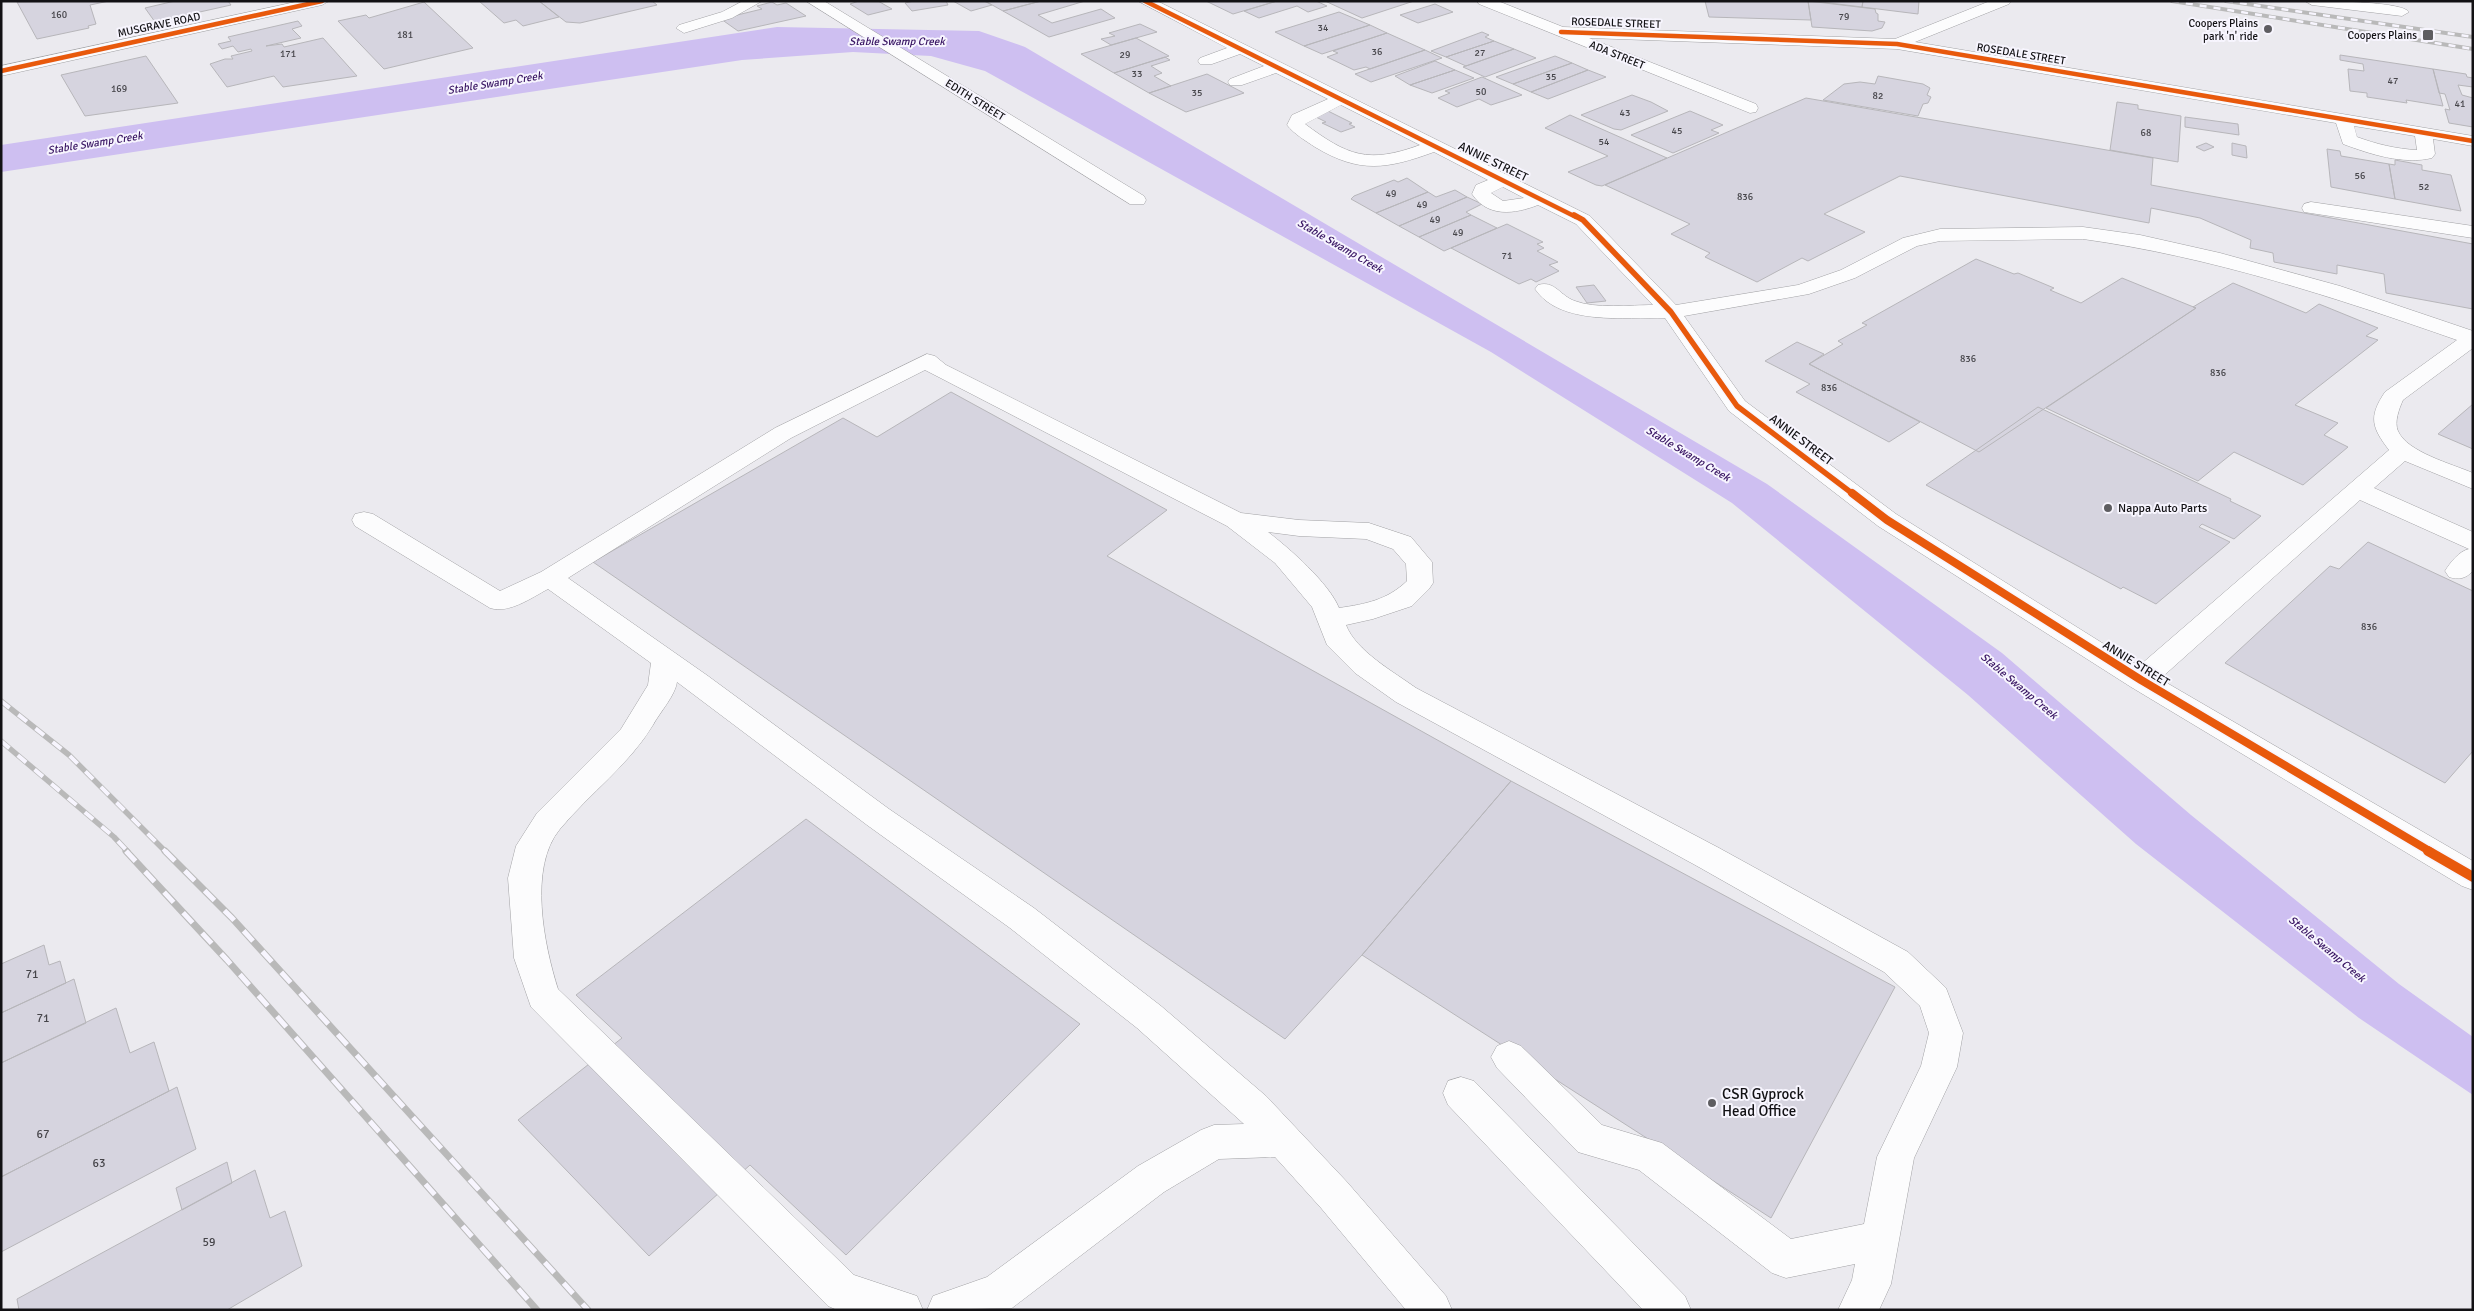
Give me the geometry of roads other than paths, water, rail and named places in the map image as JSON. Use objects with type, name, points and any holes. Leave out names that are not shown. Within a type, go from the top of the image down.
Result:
[{"type":"street","name":"MUSGRAVE ROAD","points":[[4,66],[322,1]]},
{"type":"street","points":[[684,28],[727,15],[755,1]]},
{"type":"street","name":"EDITH STREET","points":[[813,1],[1137,200]]},
{"type":"street","name":"ADA STREET","points":[[1484,1],[1750,108]]},
{"type":"street","points":[[1897,44],[2004,1]]},
{"type":"street","points":[[2312,1],[2402,12]]},
{"type":"street","name":"ANNIE STREET","points":[[1151,2],[1240,49],[1583,220],[1671,312],[1737,406],[1887,520],[2140,680],[2473,877]]},
{"type":"street","name":"ROSEDALE STREET","points":[[1561,32],[1897,44],[2473,141]]},
{"type":"street","points":[[1206,61],[1240,49]]},
{"type":"street","points":[[1236,82],[1277,67]]},
{"type":"street","points":[[1341,99],[1298,119],[1296,125],[1344,155],[1361,161],[1391,160],[1434,146]]},
{"type":"street","points":[[2343,119],[2349,140],[2367,147],[2417,156],[2426,154],[2423,132]]},
{"type":"street","points":[[2311,208],[2473,232]]},
{"type":"street","points":[[1545,289],[1567,306],[1587,310],[1671,312],[1802,290],[1848,274],[1910,242],[1940,235],[2083,233],[2140,241],[2323,287],[2473,338]]},
{"type":"street","points":[[2473,338],[2393,397],[2386,414],[2386,431],[2402,451],[2473,482]]},
{"type":"street","points":[[364,520],[499,602],[550,578],[783,432],[927,361],[938,370],[1236,520],[1284,557],[1324,604],[1337,638],[1365,666],[1406,695],[1708,856],[1896,962],[1934,998],[1946,1033],[1939,1068],[1896,1157],[1871,1284],[1858,1310]]},
{"type":"street","points":[[2140,680],[2360,491],[2402,451]]},
{"type":"street","points":[[2360,491],[2473,542]]},
{"type":"street","points":[[1236,520],[1299,528],[1369,531],[1402,543],[1419,562],[1420,583],[1403,600],[1364,613],[1330,619]]},
{"type":"street","points":[[550,578],[878,817],[1022,918],[1149,1017],[1253,1108],[1334,1195],[1432,1310]]},
{"type":"street","points":[[665,660],[662,686],[631,737],[548,821],[532,846],[524,878],[531,958],[543,997],[842,1292],[903,1310]]},
{"type":"street","points":[[1509,1056],[1591,1140],[1649,1155],[1786,1259],[1879,1240]]},
{"type":"street","points":[[1461,1093],[1671,1310]]},
{"type":"street","points":[[947,1310],[998,1294],[1151,1179],[1214,1142],[1282,1140]]},
{"type":"water","name":"Stable Swamp Creek","points":[[777,27],[979,31],[1025,47],[1767,484],[2002,653],[2191,815],[2399,984],[2473,1037],[2473,1095],[2359,1018],[2136,844],[1968,695],[1732,503],[1491,352],[985,71],[931,56],[853,52],[742,60],[1,172],[1,145]]},
{"type":"railway","points":[[2172,1],[2473,49]]},
{"type":"railway","points":[[2226,1],[2473,37]]},
{"type":"railway","points":[[1,701],[69,755],[232,918],[588,1310]]},
{"type":"railway","points":[[1,741],[114,837],[128,852]]},
{"type":"railway","points":[[126,851],[227,960],[537,1310]]},
{"type":"place","name":"Coopers Plains park 'n' ride","points":[[2268,29]]},
{"type":"place","name":"Coopers Plains","points":[[2428,35]]},
{"type":"place","name":"Nappa Auto Parts","points":[[2108,508]]},
{"type":"place","name":"CSR Gyprock Head Office","points":[[1712,1103]]}]
